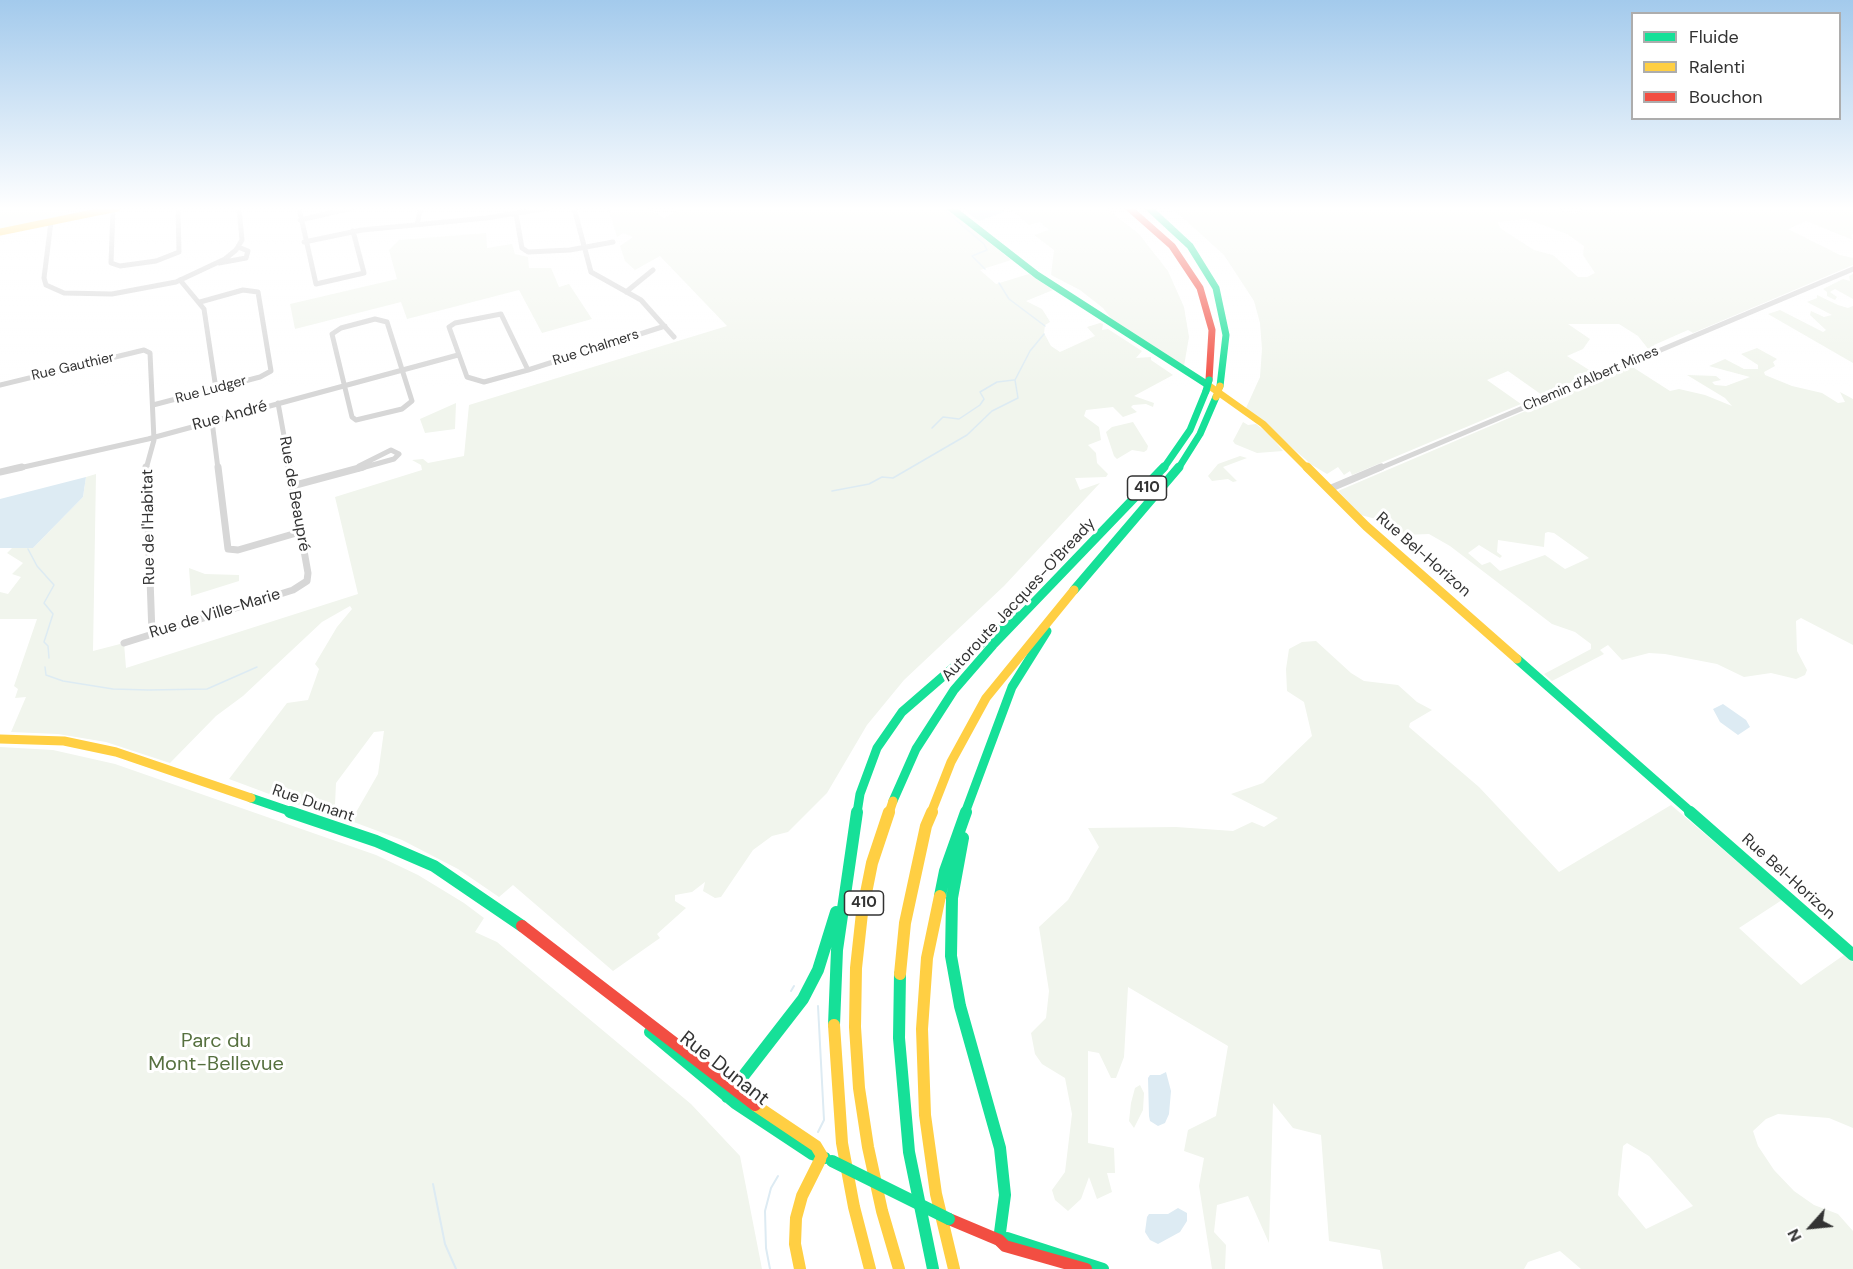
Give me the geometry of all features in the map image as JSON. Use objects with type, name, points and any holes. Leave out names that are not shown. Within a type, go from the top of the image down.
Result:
[{"type":"main road","name":"Rue Bel-Horizon","points":[[1028,267],[1252,415],[1280,439],[1329,489],[1853,955]]},
{"type":"main road","name":"Autoroute Jacques-O'Bready","points":[[899,1269],[882,1211],[868,1147],[857,1059],[856,968],[870,875],[895,794],[926,731],[972,668],[1168,463],[1190,430],[1209,380],[1212,330],[1207,306],[1198,283],[1187,267]]},
{"type":"main road","name":"Autoroute Jacques-O'Bready","points":[[933,1269],[910,1161],[899,1061],[900,972],[912,884],[934,803],[965,733],[1004,674],[1177,470],[1200,434],[1220,386],[1226,354],[1226,330],[1216,288],[1203,267]]},
{"type":"main road","points":[[870,1269],[844,1157],[834,1077],[834,981],[846,882],[861,789],[886,732],[921,693],[996,628],[1047,590]]},
{"type":"main road","points":[[954,1269],[936,1194],[925,1115],[922,1054],[923,997],[937,902],[999,715],[1012,687],[1065,601]]},
{"type":"main road","name":"Rue Dunant","points":[[0,739],[64,741],[116,752],[402,851],[440,869],[476,892],[730,1093],[816,1146],[822,1156],[894,1194],[999,1239],[1005,1246],[1086,1269]]},
{"type":"main road","points":[[979,771],[955,878],[951,946],[960,1006],[1000,1148],[1005,1195],[999,1239]]},
{"type":"main road","points":[[730,1093],[790,1018],[806,994],[818,970],[846,882]]},
{"type":"main road","points":[[800,1269],[795,1244],[796,1218],[802,1196],[822,1156]]},
{"type":"main road","name":"Rue Dunant","points":[[999,1239],[1007,1238],[1103,1269]]},
{"type":"street","points":[[46,267],[44,280],[51,289],[64,293],[112,294],[180,280],[208,267]]},
{"type":"street","points":[[310,267],[314,282],[325,284],[364,273],[362,267]]},
{"type":"street","points":[[589,267],[594,275],[644,303],[674,337]]},
{"type":"street","name":"Chemin d'Albert Mines","points":[[1329,489],[1853,269]]},
{"type":"street","points":[[627,292],[653,270]]},
{"type":"street","points":[[180,280],[200,302],[205,314],[216,388]]},
{"type":"street","name":"Rue Ludger","points":[[153,405],[268,373],[273,365],[258,292],[248,290],[200,302]]},
{"type":"street","name":"Rue Chalmers","points":[[528,370],[502,315],[498,313],[450,326],[448,331],[468,377],[478,382],[528,370],[664,326]]},
{"type":"street","points":[[375,319],[386,320],[403,370],[411,403],[402,409],[363,420],[352,417],[332,337],[333,332],[375,319]]},
{"type":"street","name":"Rue Gauthier","points":[[0,385],[147,351]]},
{"type":"street","name":"Rue de l'Habitat","points":[[147,351],[150,353],[154,437],[145,478],[152,634]]},
{"type":"street","name":"Rue André","points":[[0,472],[154,437],[458,355]]},
{"type":"street","name":"Rue de Beaupré","points":[[278,403],[308,573],[304,583]]},
{"type":"street","points":[[212,421],[228,549],[238,550],[300,532]]},
{"type":"street","points":[[292,486],[360,466],[394,459],[399,454],[396,450],[388,451],[360,466]]},
{"type":"street","name":"Rue de Ville-Marie","points":[[124,643],[296,589],[304,583]]},
{"type":"green space","points":[[394,267],[551,268],[559,287],[569,284],[592,319],[542,333],[519,290],[407,319],[401,302],[295,329],[290,304],[397,279]]},
{"type":"green space","points":[[671,267],[989,267],[980,270],[996,284],[1029,274],[1053,290],[1026,301],[1042,309],[1050,322],[1045,325],[1044,333],[1051,346],[1060,352],[1095,336],[1087,327],[1100,323],[1103,324],[1102,330],[1108,329],[1142,351],[1136,358],[1151,357],[1151,360],[1173,375],[1134,396],[1154,403],[1153,407],[1146,404],[1133,405],[1131,407],[1137,412],[1123,417],[1113,407],[1086,410],[1084,416],[1099,427],[1101,440],[1088,445],[1096,453],[1097,463],[1108,474],[1106,477],[1075,478],[1080,490],[1100,483],[1004,586],[904,680],[867,725],[827,793],[788,832],[772,836],[753,850],[721,897],[715,898],[703,891],[705,882],[692,892],[675,895],[675,901],[686,908],[657,934],[660,938],[613,971],[513,885],[499,897],[458,869],[402,840],[351,821],[378,774],[384,731],[374,732],[336,783],[335,805],[331,817],[229,779],[287,703],[308,700],[319,669],[315,664],[337,627],[352,609],[350,606],[322,622],[243,696],[216,716],[170,763],[106,742],[58,734],[11,732],[26,697],[15,698],[18,689],[14,686],[37,619],[0,619],[0,592],[8,594],[21,577],[12,574],[23,563],[7,553],[12,548],[33,548],[83,497],[86,477],[96,474],[93,651],[124,643],[126,668],[358,594],[335,497],[422,470],[421,465],[412,460],[423,459],[428,463],[464,456],[469,405],[727,326]]},
{"type":"green space","points":[[1052,267],[1165,267],[1184,307],[1189,337],[1184,366],[1113,321],[1103,308],[1080,290],[1051,275]]},
{"type":"green space","points":[[1232,267],[1567,267],[1578,277],[1587,277],[1595,273],[1591,267],[1848,267],[1693,333],[1688,330],[1654,345],[1655,349],[1649,350],[1638,336],[1619,324],[1568,324],[1590,339],[1583,349],[1567,356],[1594,373],[1542,395],[1508,371],[1487,380],[1521,404],[1352,475],[1350,471],[1344,475],[1338,467],[1327,474],[1312,465],[1246,408],[1260,377],[1262,349],[1260,323],[1254,301]]},
{"type":"green space","points":[[1853,274],[1853,299],[1835,289],[1830,292],[1837,297],[1835,300],[1827,296],[1827,292],[1823,289],[1843,279],[1850,281],[1849,276]]},
{"type":"green space","points":[[1817,295],[1838,305],[1848,308],[1853,306],[1853,363],[1768,314],[1780,310],[1823,332],[1826,330],[1810,315],[1811,311],[1824,317],[1832,315],[1807,302],[1817,298]]},
{"type":"green space","points":[[1757,348],[1777,359],[1773,362],[1775,366],[1764,372],[1765,375],[1792,386],[1822,393],[1838,403],[1845,402],[1840,392],[1853,399],[1853,645],[1801,618],[1796,621],[1797,651],[1807,670],[1805,675],[1796,679],[1771,673],[1744,677],[1717,664],[1665,654],[1649,653],[1622,660],[1608,645],[1600,650],[1604,654],[1552,681],[1544,674],[1591,649],[1591,644],[1575,632],[1552,624],[1450,546],[1429,534],[1404,535],[1394,524],[1361,515],[1338,491],[1631,366],[1670,391],[1679,389],[1705,395],[1732,406],[1725,398],[1687,375],[1716,376],[1721,380],[1712,382],[1715,385],[1726,386],[1750,377],[1709,366],[1725,359],[1744,369],[1758,369],[1758,365],[1741,354]],"holes":[[[1545,533],[1554,533],[1589,558],[1565,569],[1545,555],[1500,571],[1490,562],[1482,565],[1468,553],[1479,545],[1500,558],[1502,556],[1497,552],[1498,540],[1544,547]]]},
{"type":"green space","points":[[456,403],[455,429],[425,433],[420,419]]},
{"type":"green space","points":[[1133,422],[1148,446],[1147,450],[1144,452],[1132,450],[1117,459],[1106,432],[1112,427]]},
{"type":"green space","points":[[1243,422],[1248,425],[1256,424],[1270,435],[1283,451],[1257,453],[1235,444],[1233,441]]},
{"type":"green space","points":[[1240,456],[1247,458],[1223,467],[1237,481],[1233,482],[1228,479],[1212,481],[1208,476],[1218,464]]},
{"type":"green space","points":[[189,568],[205,574],[239,575],[239,581],[191,596]]},
{"type":"green space","points":[[1316,641],[1351,673],[1364,681],[1398,685],[1417,702],[1432,710],[1410,723],[1409,727],[1479,787],[1559,872],[1671,805],[1782,900],[1739,928],[1801,985],[1844,955],[1853,962],[1853,1128],[1829,1118],[1778,1114],[1766,1119],[1753,1131],[1758,1146],[1774,1170],[1794,1191],[1814,1205],[1838,1214],[1853,1231],[1853,1269],[1581,1269],[1560,1251],[1528,1262],[1524,1269],[1383,1269],[1380,1250],[1329,1241],[1321,1135],[1293,1128],[1273,1103],[1269,1243],[1248,1196],[1217,1205],[1214,1232],[1226,1245],[1225,1269],[1212,1269],[1199,1186],[1204,1158],[1184,1151],[1188,1130],[1216,1116],[1228,1046],[1128,987],[1124,1057],[1116,1078],[1111,1078],[1099,1053],[1088,1051],[1088,1143],[1114,1148],[1115,1173],[1107,1173],[1112,1192],[1097,1199],[1089,1177],[1081,1199],[1068,1211],[1055,1200],[1052,1190],[1065,1172],[1072,1114],[1065,1078],[1042,1064],[1035,1054],[1031,1033],[1046,1018],[1049,991],[1039,927],[1068,900],[1099,847],[1088,828],[1176,827],[1233,831],[1252,822],[1264,827],[1278,818],[1231,794],[1263,783],[1312,736],[1304,702],[1287,691],[1286,669],[1289,649],[1302,642]],"holes":[[[1627,1143],[1649,1156],[1693,1206],[1646,1229],[1618,1195],[1623,1146]]]},
{"type":"green space","name":"Parc du Mont-Bellevue","points":[[0,747],[53,750],[115,764],[376,855],[418,875],[464,903],[484,918],[475,932],[497,942],[691,1104],[740,1156],[762,1269],[0,1269]]},
{"type":"green space","points":[[1140,1085],[1144,1093],[1143,1110],[1134,1128],[1129,1121],[1131,1103],[1135,1088]]},
{"type":"shaded area","points":[[86,477],[83,497],[33,548],[0,548],[0,499]]},
{"type":"shaded area","points":[[1723,704],[1746,720],[1750,727],[1738,735],[1720,722],[1713,709]]},
{"type":"shaded area","points":[[1166,1072],[1171,1091],[1169,1114],[1165,1123],[1158,1126],[1150,1121],[1148,1078],[1150,1075],[1160,1075]]},
{"type":"shaded area","points":[[1178,1208],[1187,1213],[1187,1221],[1180,1232],[1158,1244],[1150,1240],[1145,1232],[1149,1214],[1168,1214]]},
{"type":"waterway","points":[[999,283],[1009,299],[1045,326]]},
{"type":"waterway","points":[[832,491],[869,484],[882,477],[893,478],[967,435],[992,411],[1018,398],[1015,380],[1030,351],[1044,334]]},
{"type":"waterway","points":[[932,428],[943,417],[959,419],[980,405],[984,399],[980,392],[997,382],[1014,380]]},
{"type":"waterway","points":[[28,549],[37,566],[54,585],[44,603],[53,614],[44,642],[48,646],[49,658]]},
{"type":"waterway","points":[[45,667],[46,675],[63,681],[113,689],[149,690],[207,689],[257,667]]},
{"type":"waterway","points":[[791,991],[794,986]]},
{"type":"waterway","points":[[818,1006],[824,1120],[818,1132]]},
{"type":"waterway","points":[[770,1269],[766,1248],[765,1211],[771,1188],[778,1176]]},
{"type":"waterway","points":[[433,1184],[445,1244],[456,1269]]},
{"type":"traffic: fast","points":[[1027,267],[1208,385]]},
{"type":"traffic: fast","points":[[1203,267],[1216,288],[1226,335],[1220,386]]},
{"type":"traffic: fast","points":[[1206,391],[1209,380]]},
{"type":"traffic: fast","points":[[893,801],[916,749],[954,690],[993,645],[1160,473],[1190,430],[1206,391]]},
{"type":"traffic: fast","points":[[1074,590],[1177,470],[1200,434],[1216,397]]},
{"type":"traffic: fast","points":[[834,1025],[837,950],[860,794],[877,748],[902,712],[1015,614]]},
{"type":"traffic: fast","points":[[940,896],[945,871],[993,732],[1012,687],[1047,631]]},
{"type":"traffic: fast","points":[[1517,659],[1853,955]]},
{"type":"traffic: fast","points":[[251,798],[376,841],[434,866],[522,926]]},
{"type":"traffic: fast","points":[[963,838],[952,898],[951,956],[960,1006],[1000,1148],[1005,1195],[999,1240]]},
{"type":"traffic: fast","points":[[727,1097],[803,999],[818,970],[836,912]]},
{"type":"traffic: fast","points":[[900,974],[899,1038],[909,1152],[933,1269]]},
{"type":"traffic: fast","points":[[650,1032],[735,1103],[812,1154],[825,1158]]},
{"type":"traffic: fast","points":[[832,1161],[949,1219]]},
{"type":"traffic: fast","points":[[999,1240],[1007,1238],[1103,1269]]},
{"type":"traffic: slow","points":[[1208,385],[1263,424],[1366,526],[1517,659]]},
{"type":"traffic: slow","points":[[1216,397],[1220,386]]},
{"type":"traffic: slow","points":[[900,974],[905,923],[926,826],[951,762],[986,698],[1074,590]]},
{"type":"traffic: slow","points":[[0,739],[64,741],[116,752],[251,798]]},
{"type":"traffic: slow","points":[[893,801],[872,863],[862,913],[856,968],[855,1027],[859,1088],[868,1147],[882,1211],[899,1269]]},
{"type":"traffic: slow","points":[[940,896],[927,958],[922,1029],[925,1115],[936,1194],[954,1269]]},
{"type":"traffic: slow","points":[[834,1025],[842,1143],[854,1207],[870,1269]]},
{"type":"traffic: slow","points":[[755,1105],[816,1146],[822,1156]]},
{"type":"traffic: slow","points":[[800,1269],[795,1244],[796,1218],[802,1196],[822,1156]]},
{"type":"traffic: jam","points":[[1186,267],[1200,288],[1212,330],[1209,380]]},
{"type":"traffic: jam","points":[[522,926],[755,1105]]},
{"type":"traffic: jam","points":[[949,1219],[999,1240],[1005,1246],[1086,1269]]}]
